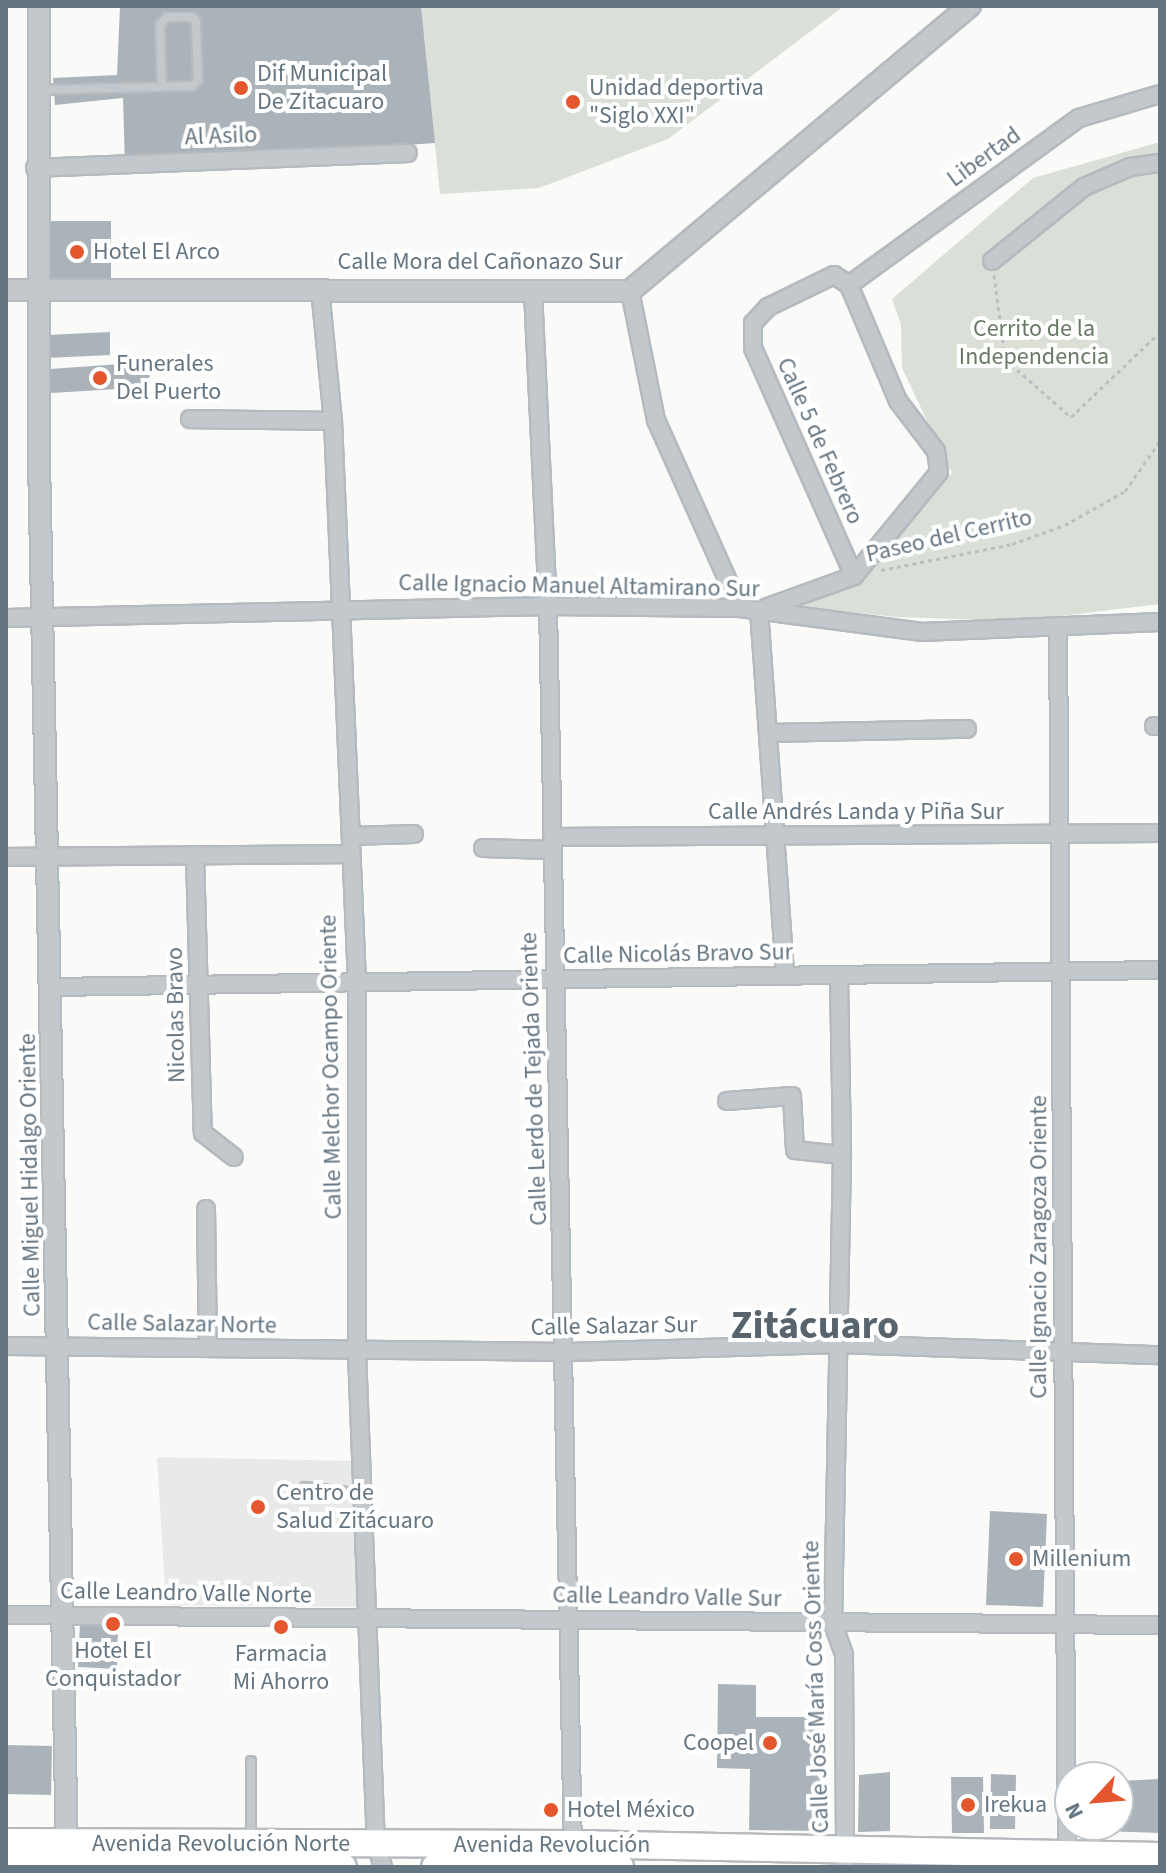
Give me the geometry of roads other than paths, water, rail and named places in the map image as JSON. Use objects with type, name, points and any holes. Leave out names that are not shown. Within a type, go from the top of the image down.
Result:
[{"type":"main road","points":[[6,1842],[67,1858]]},
{"type":"main road","name":"Avenida Revolución Norte","points":[[67,1858],[251,1845],[379,1856]]},
{"type":"main road","name":"Avenida Revolución","points":[[379,1856],[1067,1861],[1160,1856]]},
{"type":"main road","points":[[6,1863],[67,1858]]},
{"type":"main road","name":"Avenida Revolución Norte","points":[[67,1858],[343,1867]]},
{"type":"main road","name":"Avenida Revolución","points":[[435,1867],[572,1859],[620,1867]]},
{"type":"street","name":"Calle Miguel Hidalgo Oriente","points":[[39,6],[36,289],[67,1858]]},
{"type":"street","name":"Calle Mora del Cañonazo Sur","points":[[6,290],[630,291],[970,6]]},
{"type":"street","name":"Libertad","points":[[849,285],[1079,118],[1160,94]]},
{"type":"street","name":"Al Asilo","points":[[35,168],[408,153]]},
{"type":"street","points":[[992,261],[1084,187],[1130,167],[1160,163]]},
{"type":"street","name":"Calle 5 de Febrero","points":[[849,285],[834,275],[768,307],[753,323],[753,348],[854,576]]},
{"type":"street","points":[[785,976],[759,610],[854,576],[939,472],[941,462],[898,401],[849,285]]},
{"type":"street","name":"Calle Melchor Ocampo Oriente","points":[[320,289],[333,421],[337,608],[357,983],[357,1352],[365,1494],[366,1622],[379,1856]]},
{"type":"street","name":"Calle Lerdo de Tejada Oriente","points":[[533,291],[548,606],[554,981],[566,1352],[572,1859]]},
{"type":"street","points":[[630,291],[656,420],[740,608]]},
{"type":"street","points":[[190,419],[333,421]]},
{"type":"street","name":"Calle Ignacio Manuel Altamirano Sur","points":[[6,618],[337,608],[548,606],[740,608],[922,632],[1160,622]]},
{"type":"street","name":"Calle Ignacio Zaragoza Oriente","points":[[1058,628],[1064,974],[1062,1355],[1067,1861]]},
{"type":"street","points":[[770,733],[967,729]]},
{"type":"street","name":"Calle Andrés Landa y Piña Sur","points":[[483,848],[776,837],[1160,833]]},
{"type":"street","points":[[351,836],[414,834]]},
{"type":"street","points":[[6,857],[351,854]]},
{"type":"street","name":"Nicolas Bravo","points":[[195,855],[203,1133],[234,1157]]},
{"type":"street","name":"Calle Nicolás Bravo Sur","points":[[52,987],[1064,974],[1160,970]]},
{"type":"street","name":"Calle José María Coss Oriente","points":[[839,977],[842,1155],[833,1624],[844,1655],[845,1858]]},
{"type":"street","points":[[727,1101],[792,1096],[795,1150],[842,1155]]},
{"type":"street","points":[[206,1209],[208,1348]]},
{"type":"street","name":"Calle Salazar Sur","points":[[357,1352],[566,1352],[838,1344],[1062,1355],[1160,1355]]},
{"type":"street","name":"Calle Salazar Norte","points":[[6,1346],[357,1352]]},
{"type":"street","name":"Calle Leandro Valle Norte","points":[[6,1615],[366,1622]]},
{"type":"street","name":"Calle Leandro Valle Sur","points":[[366,1622],[571,1618],[833,1624],[1160,1625]]},
{"type":"lane","points":[[37,90],[162,87],[192,86],[198,80],[196,22],[192,17],[167,17],[160,25],[162,87]]},
{"type":"lane","points":[[305,1487],[365,1494]]},
{"type":"lane","points":[[251,1761],[251,1845]]},
{"type":"place","name":"Dif Municipal De Zitacuaro","points":[[241,88]]},
{"type":"place","name":"Unidad deportiva \"Siglo XXI\"","points":[[573,102]]},
{"type":"place","name":"Hotel El Arco","points":[[77,252]]},
{"type":"place","name":"Funerales Del Puerto","points":[[100,378]]},
{"type":"place","name":"Centro de Salud Zitácuaro","points":[[258,1507]]},
{"type":"place","name":"Millenium","points":[[1016,1559]]},
{"type":"place","name":"Hotel El Conquistador","points":[[113,1624]]},
{"type":"place","name":"Farmacia Mi Ahorro","points":[[281,1627]]},
{"type":"place","name":"Coopel","points":[[770,1743]]},
{"type":"place","name":"Irekua","points":[[968,1805]]},
{"type":"place","name":"Hotel México","points":[[551,1810]]},
{"type":"district","name":"Zitácuaro","points":[[815,1326]]},
{"type":"park label","name":"Cerrito de la Independencia","points":[[1034,343]]}]
